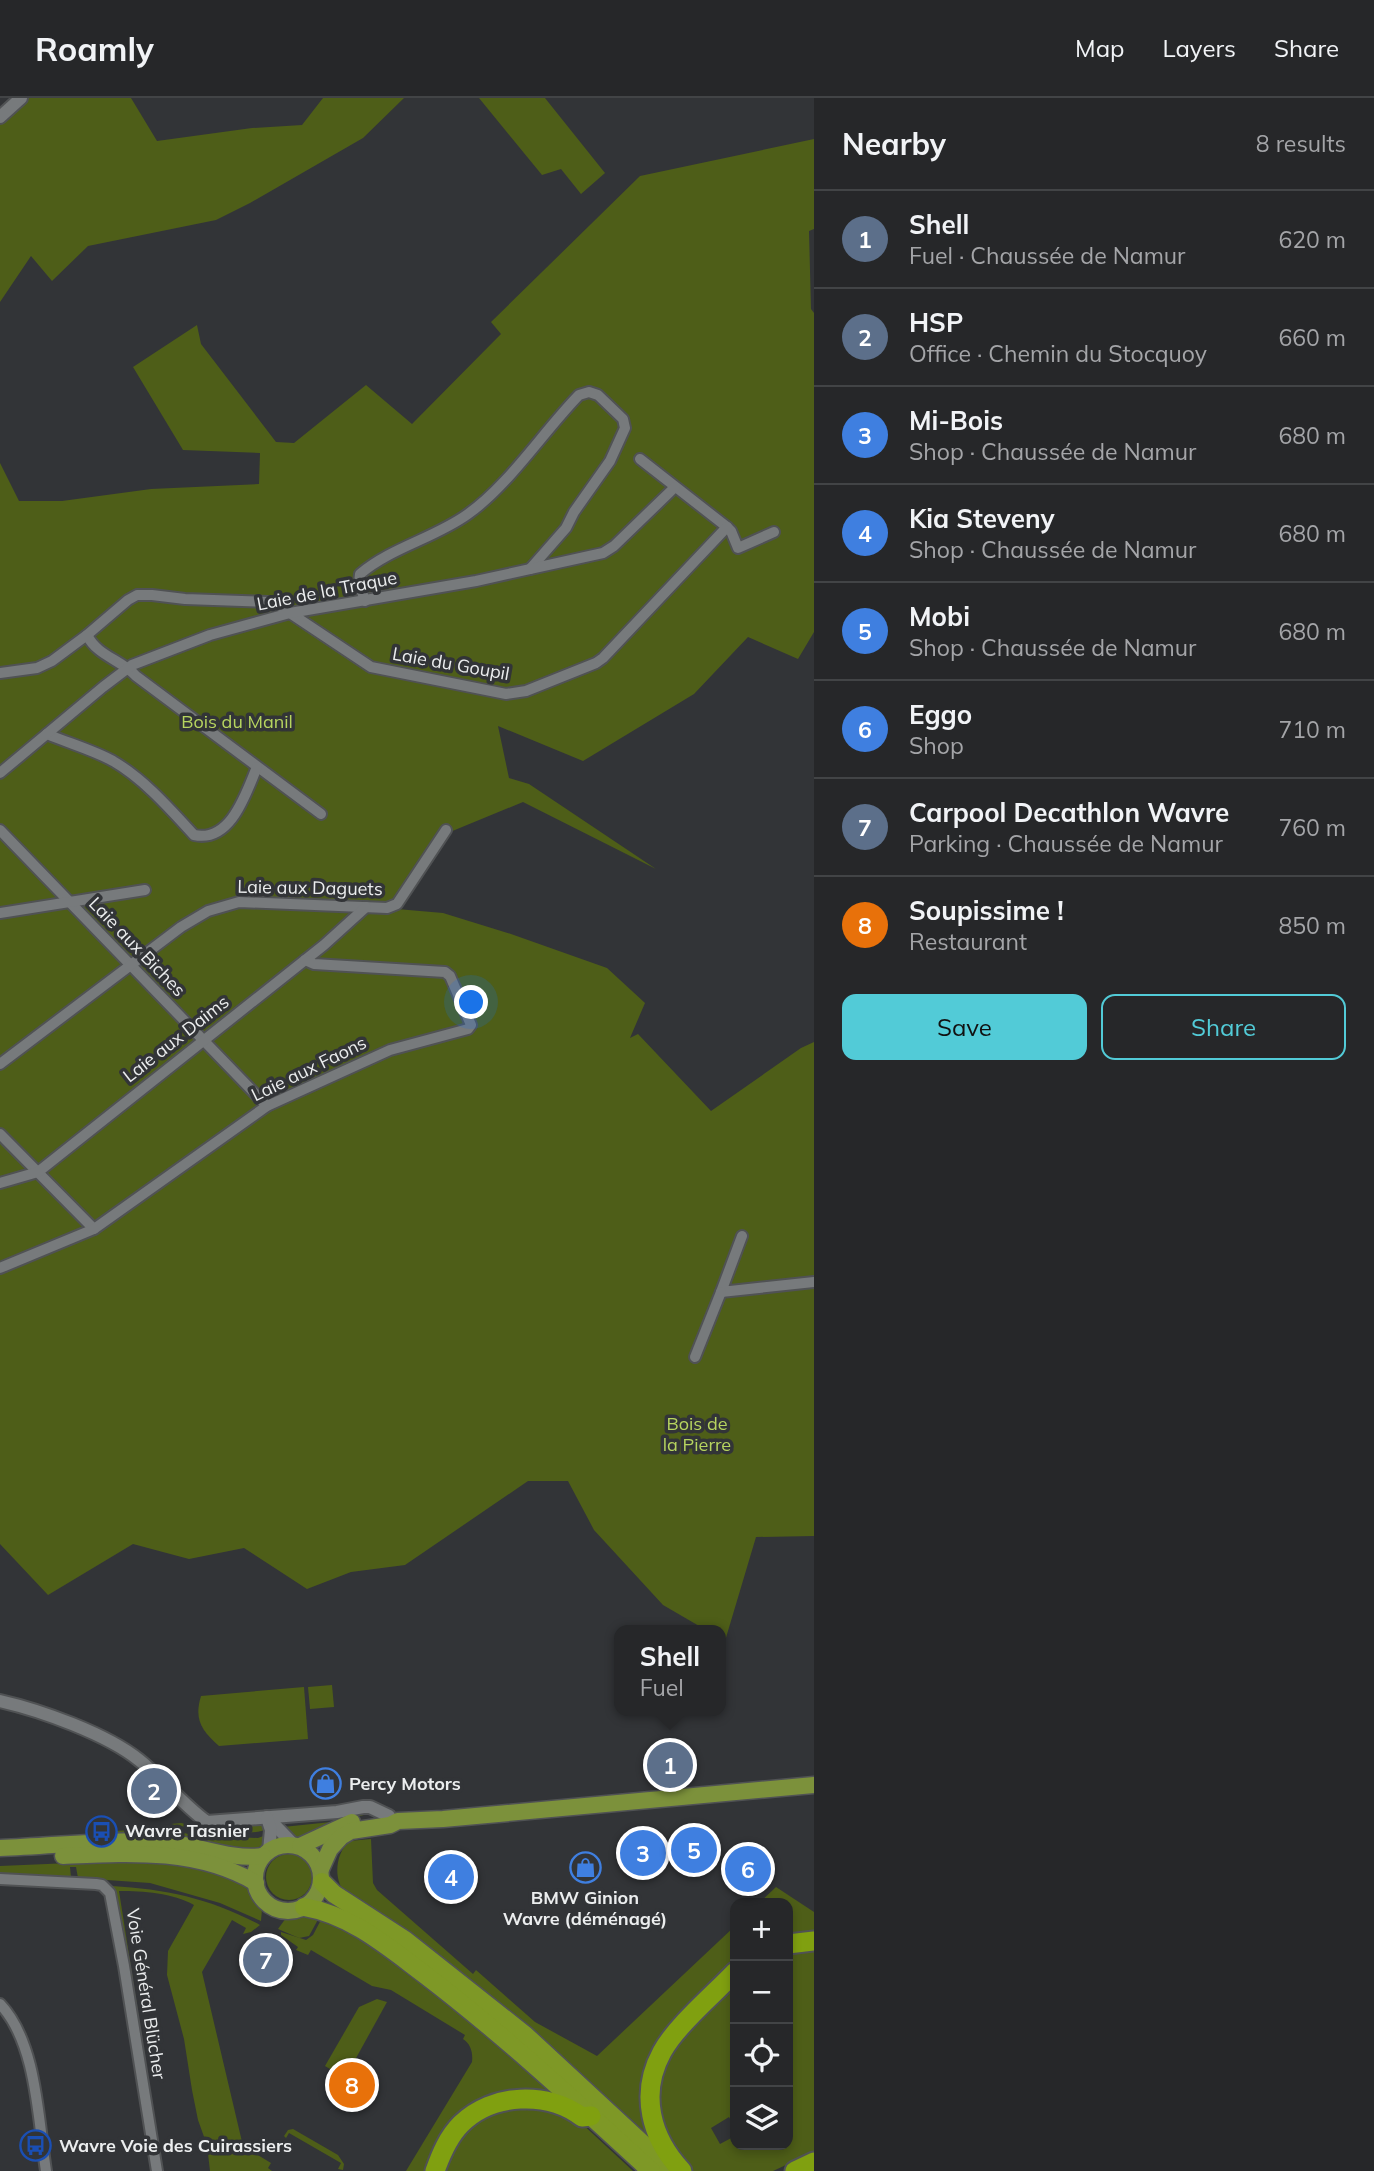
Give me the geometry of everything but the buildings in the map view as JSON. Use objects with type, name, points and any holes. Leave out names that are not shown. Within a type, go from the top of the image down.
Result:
[{"type":"highway","points":[[321,1876],[334,1894],[405,1940],[525,2035],[672,2171]]},
{"type":"highway","points":[[304,1907],[327,1911],[378,1940],[460,2001],[519,2050],[651,2171]]},
{"type":"highway","points":[[793,1943],[814,1941]]},
{"type":"highway","points":[[682,2171],[665,2151],[655,2131],[650,2112],[649,2090],[663,2050],[730,1977]]},
{"type":"highway","points":[[435,2171],[450,2137],[462,2122],[494,2104],[526,2098],[549,2101],[572,2109],[582,2117],[591,2116]]},
{"type":"highway","points":[[795,2171],[814,2162]]},
{"type":"highway","points":[[807,2171],[814,2168]]},
{"type":"main road","points":[[0,1848],[157,1841],[193,1845],[242,1858],[266,1853],[277,1846],[296,1845],[354,1821],[454,1818],[814,1785]]},
{"type":"main road","points":[[266,1853],[256,1872],[256,1883],[265,1901],[275,1908],[290,1911],[304,1907],[314,1899],[330,1849],[341,1837],[359,1829],[390,1825],[394,1819]]},
{"type":"main road","points":[[296,1845],[316,1859],[321,1876]]},
{"type":"main road","points":[[0,1859],[117,1854],[165,1855],[200,1861],[256,1883]]},
{"type":"street","points":[[0,117],[21,98]]},
{"type":"street","points":[[365,601],[359,583],[360,574],[411,543],[470,513],[579,395],[594,392],[625,425],[622,439],[610,461],[573,512],[566,528],[530,569]]},
{"type":"street","points":[[640,459],[727,527],[737,548],[774,532]]},
{"type":"street","name":"Laie de la Traque","points":[[0,773],[129,668],[210,635],[290,613],[476,581],[603,553],[614,546],[676,487]]},
{"type":"street","name":"Laie du Goupil","points":[[0,673],[44,666],[137,595],[268,602],[284,607],[371,667],[506,694],[526,691],[603,658],[727,527]]},
{"type":"street","points":[[87,635],[90,642],[105,654],[129,668],[136,676],[321,814]]},
{"type":"street","points":[[47,734],[122,767],[156,796],[194,835],[200,836],[220,830],[235,815],[257,767]]},
{"type":"street","name":"Laie aux Biches","points":[[0,830],[267,1106]]},
{"type":"street","name":"Laie aux Daguets","points":[[0,1064],[190,921],[218,908],[249,902],[387,908],[397,904],[446,831]]},
{"type":"street","points":[[0,913],[145,890]]},
{"type":"street","name":"Laie aux Daims","points":[[0,1184],[37,1172],[305,960],[366,906]]},
{"type":"street","name":"Laie aux Faons","points":[[0,1268],[94,1229],[267,1106],[390,1050],[468,1029],[471,1025],[450,976],[444,972],[333,966],[305,960]]},
{"type":"street","points":[[0,1134],[94,1229]]},
{"type":"street","points":[[695,1357],[742,1236]]},
{"type":"street","points":[[720,1292],[814,1282]]},
{"type":"street","points":[[0,1701],[106,1739],[136,1757],[207,1822],[363,1807],[370,1807],[394,1819]]},
{"type":"street","points":[[267,1817],[296,1845]]},
{"type":"street","points":[[266,1853],[271,1830],[267,1817]]},
{"type":"street","name":"Voie Général Blücher","points":[[0,1879],[96,1884],[110,1893],[157,2171]]},
{"type":"street","points":[[0,2004],[14,2021],[27,2052],[46,2171]]},
{"type":"green space","points":[[27,98],[131,98],[157,141],[252,128],[302,125],[323,98],[404,98],[363,138],[216,220],[88,246],[52,281],[31,256],[0,302],[0,125]]},
{"type":"green space","points":[[479,98],[545,98],[605,173],[581,194],[561,169],[542,175]]},
{"type":"green space","name":"Bois du Manil","points":[[814,139],[814,229],[809,231],[811,309],[814,313],[814,632],[798,659],[748,637],[694,694],[583,761],[498,726],[509,778],[529,784],[656,869],[523,802],[450,832],[397,909],[443,913],[607,968],[645,1003],[630,1038],[638,1034],[711,1111],[801,1048],[814,1042],[814,1536],[756,1537],[726,1638],[726,1625],[697,1625],[663,1605],[594,1530],[568,1481],[528,1481],[405,1565],[351,1572],[307,1589],[244,1548],[189,1559],[133,1544],[48,1595],[0,1544],[0,463],[19,501],[62,501],[151,489],[259,484],[260,453],[183,450],[133,367],[197,325],[201,344],[276,442],[294,443],[366,385],[412,424],[501,334],[491,322],[640,176]]},
{"type":"green space","points":[[332,1685],[334,1707],[310,1709],[308,1687]]},
{"type":"green space","points":[[304,1687],[308,1739],[219,1746],[208,1735],[199,1718],[201,1696]]},
{"type":"green space","points":[[364,1815],[346,1819],[300,1839],[295,1839],[283,1827],[331,1822]]},
{"type":"green space","points":[[181,1823],[203,1828],[258,1823],[267,1829],[234,1833],[171,1824]]},
{"type":"green space","points":[[165,1828],[192,1835],[258,1838],[269,1834],[264,1844],[253,1849],[239,1849],[164,1831],[114,1833]]},
{"type":"green space","points":[[371,1839],[373,1883],[377,1890],[473,1974],[476,1970],[535,2022],[597,2056],[730,1931],[730,1970],[666,2036],[654,2140],[533,2032],[381,1913],[353,1895],[346,1894],[339,1882],[337,1868],[341,1853],[349,1841]]},
{"type":"green space","points":[[289,1854],[305,1861],[312,1877],[305,1893],[289,1900],[273,1893],[266,1877],[273,1861]]},
{"type":"green space","points":[[153,1861],[203,1869],[246,1884],[262,1909],[261,1921],[220,1903],[150,1883],[78,1878],[76,1867],[70,1867],[71,1877],[0,1876],[0,1866]]},
{"type":"green space","points":[[112,1886],[188,1897],[224,1908],[260,1925],[243,1934],[246,1928],[232,1920],[202,1972],[243,2146],[271,2163],[268,2168],[272,2171],[210,2171],[184,2039],[167,1975],[168,1951],[194,1905],[167,1895],[119,1891],[163,2171],[160,2171]]},
{"type":"green space","points":[[776,1887],[793,1898],[764,1898]]},
{"type":"green space","points":[[793,1898],[814,1912],[814,1937],[793,1939]]},
{"type":"green space","points":[[309,1913],[321,1914],[309,1936],[299,1938],[278,1929],[286,1918]]},
{"type":"green space","points":[[323,1916],[415,1978],[473,2024],[556,2097],[495,2099],[430,2171],[406,2171],[472,2062],[471,2049],[463,2039],[465,2035],[391,1990],[372,1986],[311,1950],[308,1955],[296,1950],[298,1947],[281,1935],[281,1932],[306,1940],[313,1935]]},
{"type":"green space","points":[[814,1950],[814,2152],[773,2171],[691,2171],[670,2145],[660,2115],[659,2091],[663,2071],[685,2035],[730,1989],[730,2119],[711,2128],[720,2144],[730,2139],[730,2150],[793,2150],[793,1952]]},
{"type":"green space","points":[[377,1999],[387,2002],[345,2078],[325,2066],[359,2007]]},
{"type":"green space","points":[[512,2107],[547,2108],[579,2121],[633,2171],[445,2171],[455,2148],[470,2130],[489,2116]]},
{"type":"green space","points":[[293,2129],[338,2155],[344,2164],[343,2170],[338,2169],[341,2163],[289,2133],[286,2138],[284,2136],[288,2130]]},
{"type":"place","name":"Shell","points":[[670,1765]]},
{"type":"place","name":"Percy Motors","points":[[326,1784]]},
{"type":"place","name":"HSP","points":[[154,1791]]},
{"type":"place","name":"Wavre Tasnier","points":[[102,1831]]},
{"type":"place","name":"Mobi","points":[[694,1850]]},
{"type":"place","name":"Mi-Bois","points":[[643,1853]]},
{"type":"place","name":"BMW Ginion Wavre (déménagé)","points":[[585,1867]]},
{"type":"place","name":"Eggo","points":[[748,1869]]},
{"type":"place","name":"Kia Steveny","points":[[451,1877]]},
{"type":"place","name":"Carpool Decathlon Wavre","points":[[266,1960]]},
{"type":"place","name":"Soupissime !","points":[[352,2085]]},
{"type":"place","name":"Wavre Voie des Cuirassiers","points":[[36,2146]]},
{"type":"park label","name":"Bois de la Pierre","points":[[697,1434]]}]
